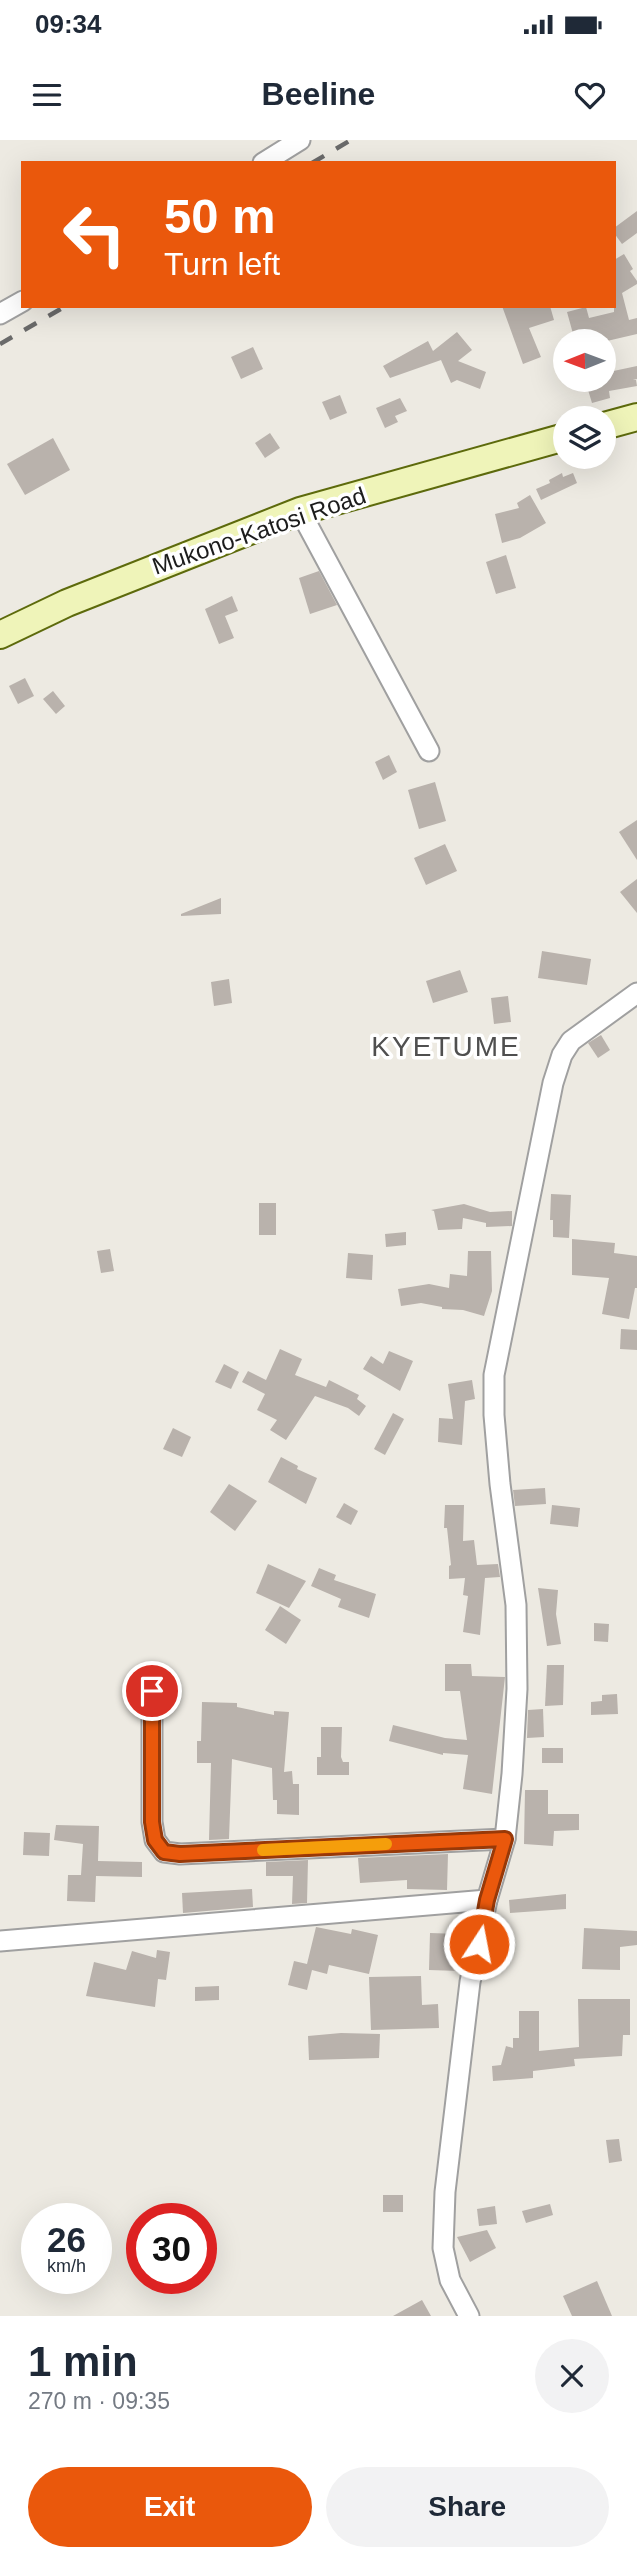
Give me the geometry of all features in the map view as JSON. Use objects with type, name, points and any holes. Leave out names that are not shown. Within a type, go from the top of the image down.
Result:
[{"type":"main road","points":[[616,422],[637,416]]},
{"type":"main road","name":"Mukono-Katosi Road","points":[[0,635],[67,603],[300,511],[553,440]]},
{"type":"street","points":[[266,161],[300,140]]},
{"type":"street","points":[[0,314],[21,302]]},
{"type":"street","points":[[300,511],[429,751]]},
{"type":"street","points":[[469,2316],[450,2280],[443,2248],[445,2192],[470,1982],[487,1900],[505,1839],[517,1689],[516,1605],[500,1484],[494,1415],[494,1375],[553,1083],[562,1055],[571,1041],[637,993]]},
{"type":"street","points":[[152,1691],[152,1822],[155,1840],[164,1852],[180,1854],[505,1839]]},
{"type":"street","points":[[0,1941],[487,1900]]},
{"type":"building","points":[[637,211],[637,233],[622,244],[616,236],[616,227]]},
{"type":"building","points":[[624,254],[637,281],[637,284],[622,293],[629,320],[637,318],[637,334],[616,339],[616,329],[572,329],[567,312],[586,308],[589,318],[614,312],[616,259]]},
{"type":"building","points":[[503,308],[551,308],[554,320],[529,328],[541,357],[523,364]]},
{"type":"building","points":[[457,332],[472,350],[458,361],[486,372],[480,389],[457,380],[451,383],[441,360],[390,378],[383,366],[428,341],[433,351]]},
{"type":"building","points":[[253,347],[263,369],[241,379],[231,357]]},
{"type":"building","points":[[637,366],[637,379],[633,380],[636,380],[637,386],[616,390],[616,370]]},
{"type":"building","points":[[589,392],[609,392],[610,398],[592,403]]},
{"type":"building","points":[[340,395],[347,413],[330,420],[322,402]]},
{"type":"building","points":[[400,398],[407,411],[395,416],[398,422],[385,428],[376,408]]},
{"type":"building","points":[[270,433],[280,448],[265,458],[255,443]]},
{"type":"building","points":[[53,438],[70,470],[25,495],[7,464]]},
{"type":"building","points":[[562,473],[563,477],[573,473],[577,483],[541,500],[536,489],[550,483],[549,480]]},
{"type":"building","points":[[530,495],[546,523],[520,538],[502,543],[495,514],[519,508],[517,503]]},
{"type":"building","points":[[506,555],[516,588],[496,594],[486,562]]},
{"type":"building","points":[[319,571],[337,605],[310,614],[299,578]]},
{"type":"building","points":[[232,596],[238,611],[225,616],[234,638],[219,644],[205,609]]},
{"type":"building","points":[[25,678],[34,696],[18,704],[9,686]]},
{"type":"building","points":[[53,691],[65,706],[56,714],[43,699]]},
{"type":"building","points":[[389,755],[397,772],[383,780],[375,762]]},
{"type":"building","points":[[435,782],[446,821],[419,829],[408,790]]},
{"type":"building","points":[[637,820],[637,860],[619,832]]},
{"type":"building","points":[[445,844],[457,871],[426,885],[414,858]]},
{"type":"building","points":[[637,879],[637,913],[620,892]]},
{"type":"building","points":[[221,898],[221,914],[181,916],[181,914]]},
{"type":"building","points":[[542,951],[591,959],[587,985],[538,978]]},
{"type":"building","points":[[460,970],[468,992],[433,1003],[426,981]]},
{"type":"building","points":[[229,979],[232,1003],[214,1006],[211,982]]},
{"type":"building","points":[[508,996],[511,1022],[494,1024],[491,998]]},
{"type":"building","points":[[601,1035],[610,1050],[598,1058],[588,1043]]},
{"type":"building","points":[[551,1194],[571,1195],[569,1238],[553,1237],[553,1220],[550,1220]]},
{"type":"building","points":[[259,1203],[276,1203],[276,1235],[259,1235]]},
{"type":"building","points":[[464,1204],[490,1212],[512,1211],[512,1226],[486,1227],[486,1223],[463,1218],[462,1229],[438,1230],[434,1211],[431,1210]]},
{"type":"building","points":[[406,1232],[406,1245],[386,1247],[385,1234]]},
{"type":"building","points":[[572,1239],[615,1243],[614,1253],[637,1256],[637,1288],[629,1319],[602,1314],[609,1278],[572,1275]]},
{"type":"building","points":[[110,1249],[114,1271],[101,1273],[97,1251]]},
{"type":"building","points":[[468,1251],[491,1251],[492,1291],[484,1316],[421,1303],[401,1306],[398,1289],[429,1284],[449,1288],[450,1274],[467,1276]]},
{"type":"building","points":[[348,1253],[373,1255],[372,1280],[346,1278]]},
{"type":"building","points":[[621,1329],[637,1330],[637,1350],[620,1349]]},
{"type":"building","points":[[280,1349],[302,1359],[295,1375],[326,1387],[329,1380],[359,1395],[357,1399],[366,1406],[359,1416],[348,1408],[315,1396],[286,1440],[270,1430],[277,1420],[257,1410],[265,1394],[242,1382],[248,1371],[266,1380]]},
{"type":"building","points":[[389,1351],[413,1361],[400,1391],[363,1369],[371,1356],[383,1364]]},
{"type":"building","points":[[224,1364],[239,1372],[231,1389],[215,1382]]},
{"type":"building","points":[[472,1380],[475,1399],[465,1401],[462,1445],[438,1442],[439,1418],[453,1419],[448,1384]]},
{"type":"building","points":[[393,1413],[404,1419],[385,1455],[374,1449]]},
{"type":"building","points":[[173,1428],[191,1437],[182,1457],[163,1449]]},
{"type":"building","points":[[281,1457],[298,1466],[297,1469],[317,1478],[306,1504],[268,1482]]},
{"type":"building","points":[[229,1484],[257,1501],[235,1531],[210,1512]]},
{"type":"building","points":[[545,1488],[546,1504],[515,1506],[513,1490]]},
{"type":"building","points":[[344,1503],[358,1511],[351,1525],[336,1517]]},
{"type":"building","points":[[445,1505],[464,1505],[463,1541],[474,1540],[477,1565],[498,1564],[500,1577],[485,1578],[480,1635],[463,1632],[468,1596],[463,1595],[465,1578],[449,1579],[451,1565],[447,1528],[444,1528]]},
{"type":"building","points":[[552,1505],[580,1508],[578,1527],[550,1524]]},
{"type":"building","points":[[268,1564],[306,1581],[289,1608],[256,1593]]},
{"type":"building","points":[[319,1568],[336,1575],[334,1580],[376,1594],[369,1618],[338,1607],[341,1599],[311,1586]]},
{"type":"building","points":[[538,1588],[558,1590],[556,1614],[561,1644],[547,1646]]},
{"type":"building","points":[[280,1606],[301,1620],[286,1644],[265,1630]]},
{"type":"building","points":[[594,1623],[609,1624],[608,1642],[594,1641]]},
{"type":"building","points":[[445,1664],[471,1664],[472,1676],[505,1677],[492,1794],[463,1789],[468,1755],[443,1755],[389,1741],[393,1725],[445,1738],[467,1740],[460,1691],[445,1691]]},
{"type":"building","points":[[547,1665],[564,1665],[563,1705],[545,1706]]},
{"type":"building","points":[[617,1694],[618,1714],[591,1715],[591,1702],[602,1701],[602,1695]]},
{"type":"building","points":[[202,1702],[237,1703],[237,1707],[274,1715],[274,1711],[289,1712],[284,1772],[292,1771],[293,1784],[299,1784],[299,1815],[277,1814],[277,1800],[273,1800],[272,1768],[232,1759],[229,1839],[209,1840],[211,1763],[197,1763],[197,1741],[201,1741]]},
{"type":"building","points":[[543,1709],[544,1737],[527,1738],[528,1710]]},
{"type":"building","points":[[321,1727],[342,1727],[341,1757],[343,1762],[349,1762],[349,1775],[317,1775],[317,1757],[321,1757]]},
{"type":"building","points":[[542,1748],[563,1748],[563,1763],[542,1763]]},
{"type":"building","points":[[525,1790],[548,1790],[548,1814],[579,1814],[579,1830],[554,1831],[553,1846],[524,1844]]},
{"type":"building","points":[[56,1825],[99,1826],[98,1861],[142,1862],[142,1877],[96,1876],[95,1902],[67,1901],[68,1875],[81,1875],[83,1844],[54,1840]]},
{"type":"building","points":[[24,1832],[50,1833],[49,1856],[23,1855]]},
{"type":"building","points":[[448,1854],[447,1890],[407,1889],[407,1880],[360,1883],[358,1858]]},
{"type":"building","points":[[308,1860],[307,1903],[292,1904],[293,1876],[266,1876],[266,1862]]},
{"type":"building","points":[[252,1889],[253,1907],[183,1913],[182,1893]]},
{"type":"building","points":[[566,1894],[566,1909],[510,1913],[509,1900]]},
{"type":"building","points":[[316,1927],[351,1934],[352,1929],[378,1935],[369,1974],[329,1965],[327,1974],[312,1970],[307,1990],[288,1985],[294,1961],[307,1964]]},
{"type":"building","points":[[584,1928],[637,1931],[637,1945],[620,1947],[620,1970],[582,1969]]},
{"type":"building","points":[[430,1933],[460,1934],[459,1971],[429,1970]]},
{"type":"building","points":[[157,1950],[170,1952],[166,1980],[158,1979],[155,2007],[86,1996],[94,1962],[126,1970],[132,1951],[156,1958]]},
{"type":"building","points":[[421,1976],[422,2005],[438,2004],[439,2028],[371,2030],[369,1977]]},
{"type":"building","points":[[219,1986],[219,2000],[195,2001],[195,1987]]},
{"type":"building","points":[[578,1999],[630,1999],[630,2035],[623,2035],[622,2056],[574,2059],[575,2066],[533,2071],[533,2078],[493,2081],[492,2066],[501,2065],[506,2046],[513,2048],[513,2038],[519,2038],[519,2011],[539,2011],[539,2051],[579,2047]]},
{"type":"building","points":[[380,2034],[379,2058],[309,2060],[308,2036]]},
{"type":"building","points":[[619,2139],[622,2161],[609,2163],[606,2140]]},
{"type":"building","points":[[383,2195],[403,2195],[403,2212],[383,2212]]},
{"type":"building","points":[[550,2204],[553,2215],[526,2223],[522,2211]]},
{"type":"building","points":[[495,2206],[497,2224],[479,2226],[477,2209]]},
{"type":"building","points":[[487,2230],[496,2248],[470,2262],[457,2237]]},
{"type":"building","points":[[597,2281],[612,2316],[572,2316],[563,2296]]},
{"type":"building","points":[[422,2300],[431,2316],[393,2316]]},
{"type":"railway","points":[[315,161],[351,140]]},
{"type":"railway","points":[[0,344],[63,308]]},
{"type":"slow traffic","points":[[263,1850],[386,1844]]},
{"type":"district","name":"KYETUME","points":[[446,1046]]},
{"type":"route","points":[[152,1691],[152,1822],[155,1840],[164,1852],[180,1854],[505,1839],[487,1900],[479,1944]]}]
